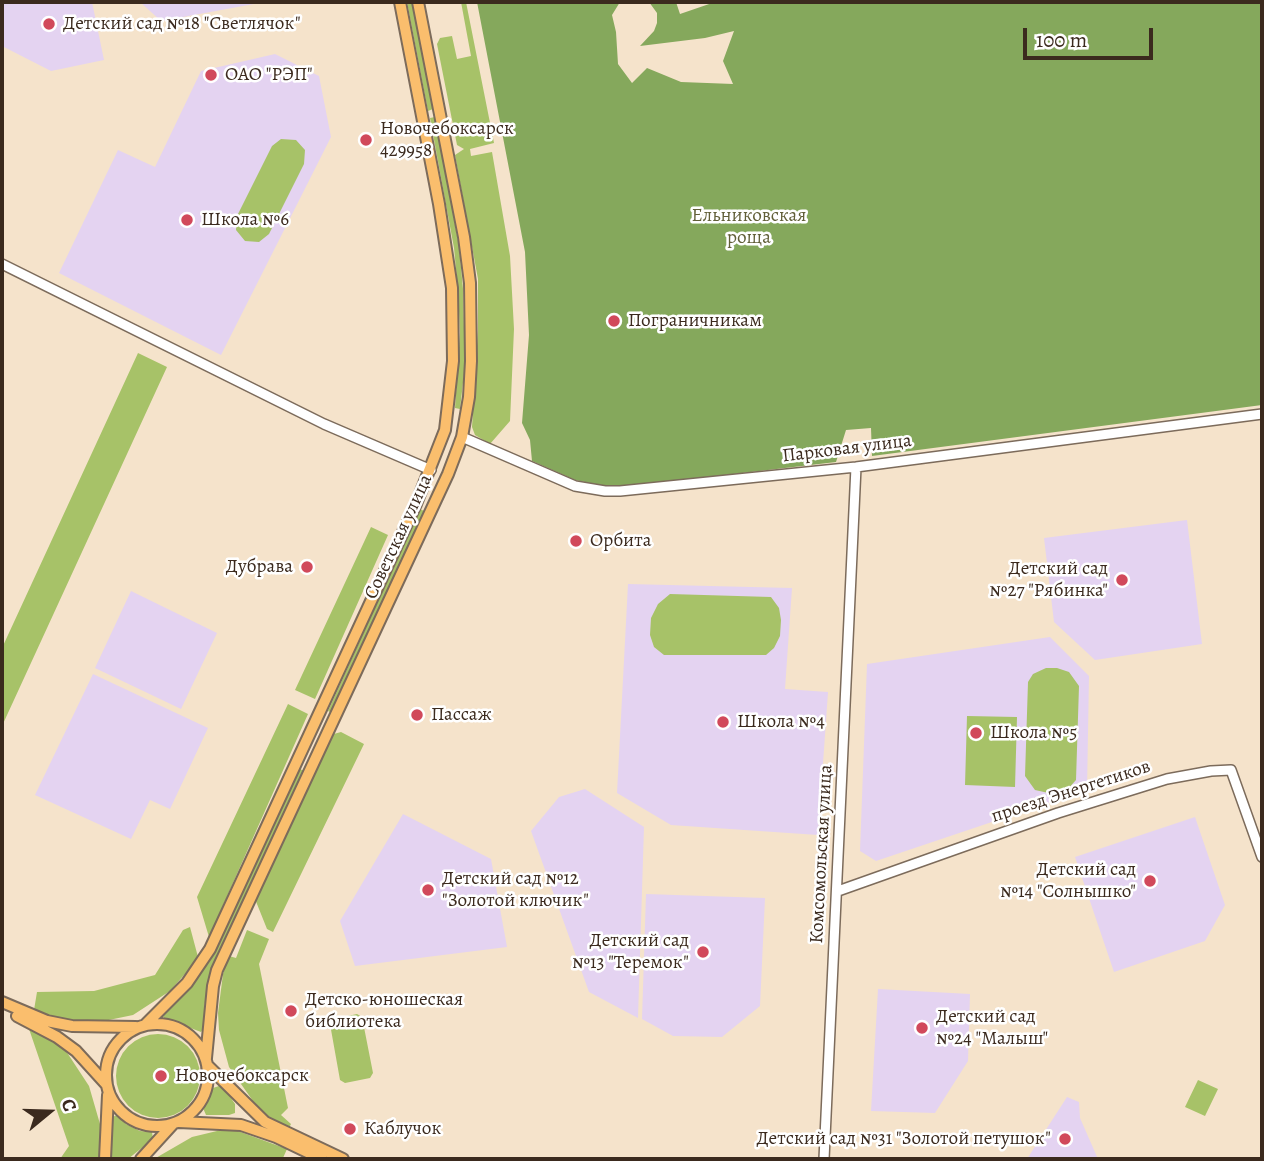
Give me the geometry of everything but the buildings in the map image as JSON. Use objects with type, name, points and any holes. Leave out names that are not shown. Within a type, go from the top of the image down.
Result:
[{"type":"main road","name":"Советская улица","points":[[142,1026],[187,983],[206,956],[431,470],[445,430],[453,361],[452,288],[442,215],[400,2]]},
{"type":"main road","name":"Советская улица","points":[[207,1062],[213,986],[225,952],[448,474],[462,437],[469,397],[471,361],[470,283],[464,237],[418,2]]},
{"type":"main road","name":"Парковая улица","points":[[445,430],[462,437]]},
{"type":"main road","points":[[2,1002],[47,1021],[72,1026],[165,1024],[184,1031],[200,1047],[207,1062],[265,1122],[343,1159]]},
{"type":"main road","points":[[2,1009],[76,1051],[107,1088],[121,1112],[131,1120],[149,1126],[228,1123],[256,1129],[322,1159]]},
{"type":"main road","points":[[105,1159],[107,1065],[114,1047],[129,1032],[142,1026]]},
{"type":"main road","points":[[141,1159],[176,1123],[192,1113],[203,1098],[208,1079],[207,1062]]},
{"type":"street","points":[[2,264],[313,418],[431,470]]},
{"type":"street","name":"Парковая улица","points":[[462,437],[550,477],[575,486],[605,491],[856,467],[1262,414]]},
{"type":"street","name":"Комсомольская улица","points":[[824,1159],[856,467]]},
{"type":"street","name":"проезд Энергетиков","points":[[838,891],[1069,809],[1167,779],[1211,771],[1231,770],[1262,856]]},
{"type":"shaded area","name":"Детский сад №18 \"Светлячок\"","points":[[2,2],[92,2],[104,60],[51,71],[2,46]]},
{"type":"shaded area","points":[[140,2],[265,2],[161,21]]},
{"type":"shaded area","name":"Школа №6","points":[[275,54],[319,76],[331,137],[221,355],[59,273],[118,150],[155,167],[201,71]]},
{"type":"shaded area","name":"Детский сад №27 \"Рябинка\"","points":[[1187,520],[1202,644],[1095,660],[1054,622],[1044,538]]},
{"type":"shaded area","name":"Школа №4","points":[[628,584],[792,588],[785,689],[828,692],[818,835],[671,825],[617,793]]},
{"type":"shaded area","points":[[131,591],[217,633],[181,709],[95,668]]},
{"type":"shaded area","name":"Школа №5","points":[[1050,637],[1089,676],[1087,790],[876,861],[860,851],[867,664]]},
{"type":"shaded area","points":[[93,674],[208,728],[170,809],[150,800],[131,839],[35,795]]},
{"type":"shaded area","points":[[585,789],[644,827],[638,1018],[589,992],[531,831],[559,797]]},
{"type":"shaded area","name":"Детский сад №12 \"Золотой ключик\"","points":[[403,814],[491,859],[507,947],[355,966],[340,921]]},
{"type":"shaded area","name":"Детский сад №14 \"Солнышко\"","points":[[1195,817],[1225,905],[1205,941],[1114,972],[1075,857]]},
{"type":"shaded area","name":"Детский сад №13 \"Теремок\"","points":[[646,894],[765,898],[760,1006],[722,1037],[673,1036],[642,1019]]},
{"type":"shaded area","name":"Детский сад №24 \"Малыш\"","points":[[878,989],[970,994],[968,1061],[935,1113],[871,1111]]},
{"type":"shaded area","name":"Детский сад №31 \"Золотой петушок\"","points":[[1067,1097],[1079,1102],[1080,1118],[1098,1159],[1027,1159]]},
{"type":"green space","points":[[407,2],[412,2],[433,109],[428,111]]},
{"type":"green space","points":[[461,2],[466,2],[494,143],[470,149],[471,156],[492,152],[510,256],[514,329],[510,421],[490,444],[475,435],[472,427],[478,331],[478,279],[455,155],[464,149],[457,145],[437,44],[440,38],[452,36],[457,59],[471,56]]},
{"type":"green space","name":"Ельниковская роща","points":[[477,2],[620,2],[612,15],[618,64],[632,83],[647,68],[681,82],[733,84],[723,61],[734,31],[705,38],[640,46],[654,31],[657,23],[657,13],[649,2],[676,2],[680,14],[715,2],[1262,2],[1262,405],[872,456],[871,428],[846,430],[836,462],[615,488],[575,480],[532,461],[530,440],[522,423],[529,335],[525,252]]},
{"type":"green space","points":[[435,117],[459,246],[463,289],[465,365],[460,409],[455,408],[460,333],[458,290],[454,248],[430,118]]},
{"type":"green space","points":[[281,139],[296,140],[305,150],[304,164],[269,234],[259,242],[245,241],[236,230],[237,216],[272,146]]},
{"type":"green space","points":[[138,353],[167,367],[2,726],[2,648]]},
{"type":"green space","points":[[420,509],[424,511],[332,713],[328,711]]},
{"type":"green space","points":[[371,527],[388,535],[315,699],[295,690]]},
{"type":"green space","points":[[670,594],[771,597],[779,608],[780,636],[774,648],[766,655],[664,655],[654,647],[650,635],[651,618],[658,604]]},
{"type":"green space","points":[[1046,668],[1069,672],[1079,686],[1076,780],[1067,790],[1053,794],[1035,790],[1025,776],[1028,682],[1033,674]]},
{"type":"green space","points":[[288,704],[308,714],[209,937],[197,897]]},
{"type":"green space","points":[[967,716],[1017,717],[1015,787],[965,785]]},
{"type":"green space","points":[[341,732],[364,744],[273,932],[267,929],[255,899],[330,735]]},
{"type":"green space","points":[[300,769],[304,771],[214,964],[204,1007],[204,1028],[201,1032],[164,1018],[162,1014],[210,961]]},
{"type":"green space","points":[[190,927],[198,957],[170,991],[133,1015],[99,1022],[62,1021],[34,1010],[37,992],[94,991],[155,975],[183,930]]},
{"type":"green space","points":[[247,930],[269,939],[259,964],[288,1108],[281,1115],[291,1124],[288,1130],[271,1121],[229,1067],[219,1030],[218,1013],[223,974],[229,956],[236,958]]},
{"type":"green space","points":[[357,1014],[362,1017],[373,1073],[370,1078],[345,1083],[340,1080],[330,1024],[333,1019]]},
{"type":"green space","points":[[28,1026],[57,1042],[89,1086],[100,1124],[102,1159],[60,1159],[69,1146]]},
{"type":"green space","points":[[150,1034],[166,1034],[182,1041],[193,1052],[200,1068],[197,1092],[188,1106],[166,1118],[150,1118],[134,1111],[123,1100],[116,1084],[116,1068],[123,1052],[134,1041]]},
{"type":"green space","points":[[1198,1080],[1218,1089],[1205,1116],[1185,1107]]},
{"type":"green space","points":[[222,1085],[235,1104],[235,1113],[206,1115],[203,1108],[213,1088]]},
{"type":"green space","points":[[119,1115],[126,1124],[140,1131],[152,1132],[153,1139],[128,1159],[110,1159],[111,1117]]},
{"type":"green space","points":[[235,1130],[287,1149],[283,1158],[154,1159],[192,1137]]},
{"type":"place","name":"Детский сад №18 \"Светлячок\"","points":[[49,24]]},
{"type":"place","name":"ОАО \"РЭП\"","points":[[211,75]]},
{"type":"place","name":"Новочебоксарск 429958","points":[[366,140]]},
{"type":"place","name":"Школа №6","points":[[187,220]]},
{"type":"place","name":"Пограничникам","points":[[614,321]]},
{"type":"place","name":"Орбита","points":[[576,541]]},
{"type":"place","name":"Дубрава","points":[[307,567]]},
{"type":"place","name":"Детский сад №27 \"Рябинка\"","points":[[1122,580]]},
{"type":"place","name":"Пассаж","points":[[417,715]]},
{"type":"place","name":"Школа №4","points":[[723,722]]},
{"type":"place","name":"Школа №5","points":[[976,733]]},
{"type":"place","name":"Детский сад №14 \"Солнышко\"","points":[[1150,881]]},
{"type":"place","name":"Детский сад №12 \"Золотой ключик\"","points":[[428,890]]},
{"type":"place","name":"Детский сад №13 \"Теремок\"","points":[[703,952]]},
{"type":"place","name":"Детско-юношеская библиотека","points":[[291,1011]]},
{"type":"place","name":"Детский сад №24 \"Малыш\"","points":[[922,1028]]},
{"type":"place","name":"Новочебоксарск","points":[[161,1076]]},
{"type":"place","name":"Каблучок","points":[[350,1129]]},
{"type":"place","name":"Детский сад №31 \"Золотой петушок\"","points":[[1065,1139]]}]
